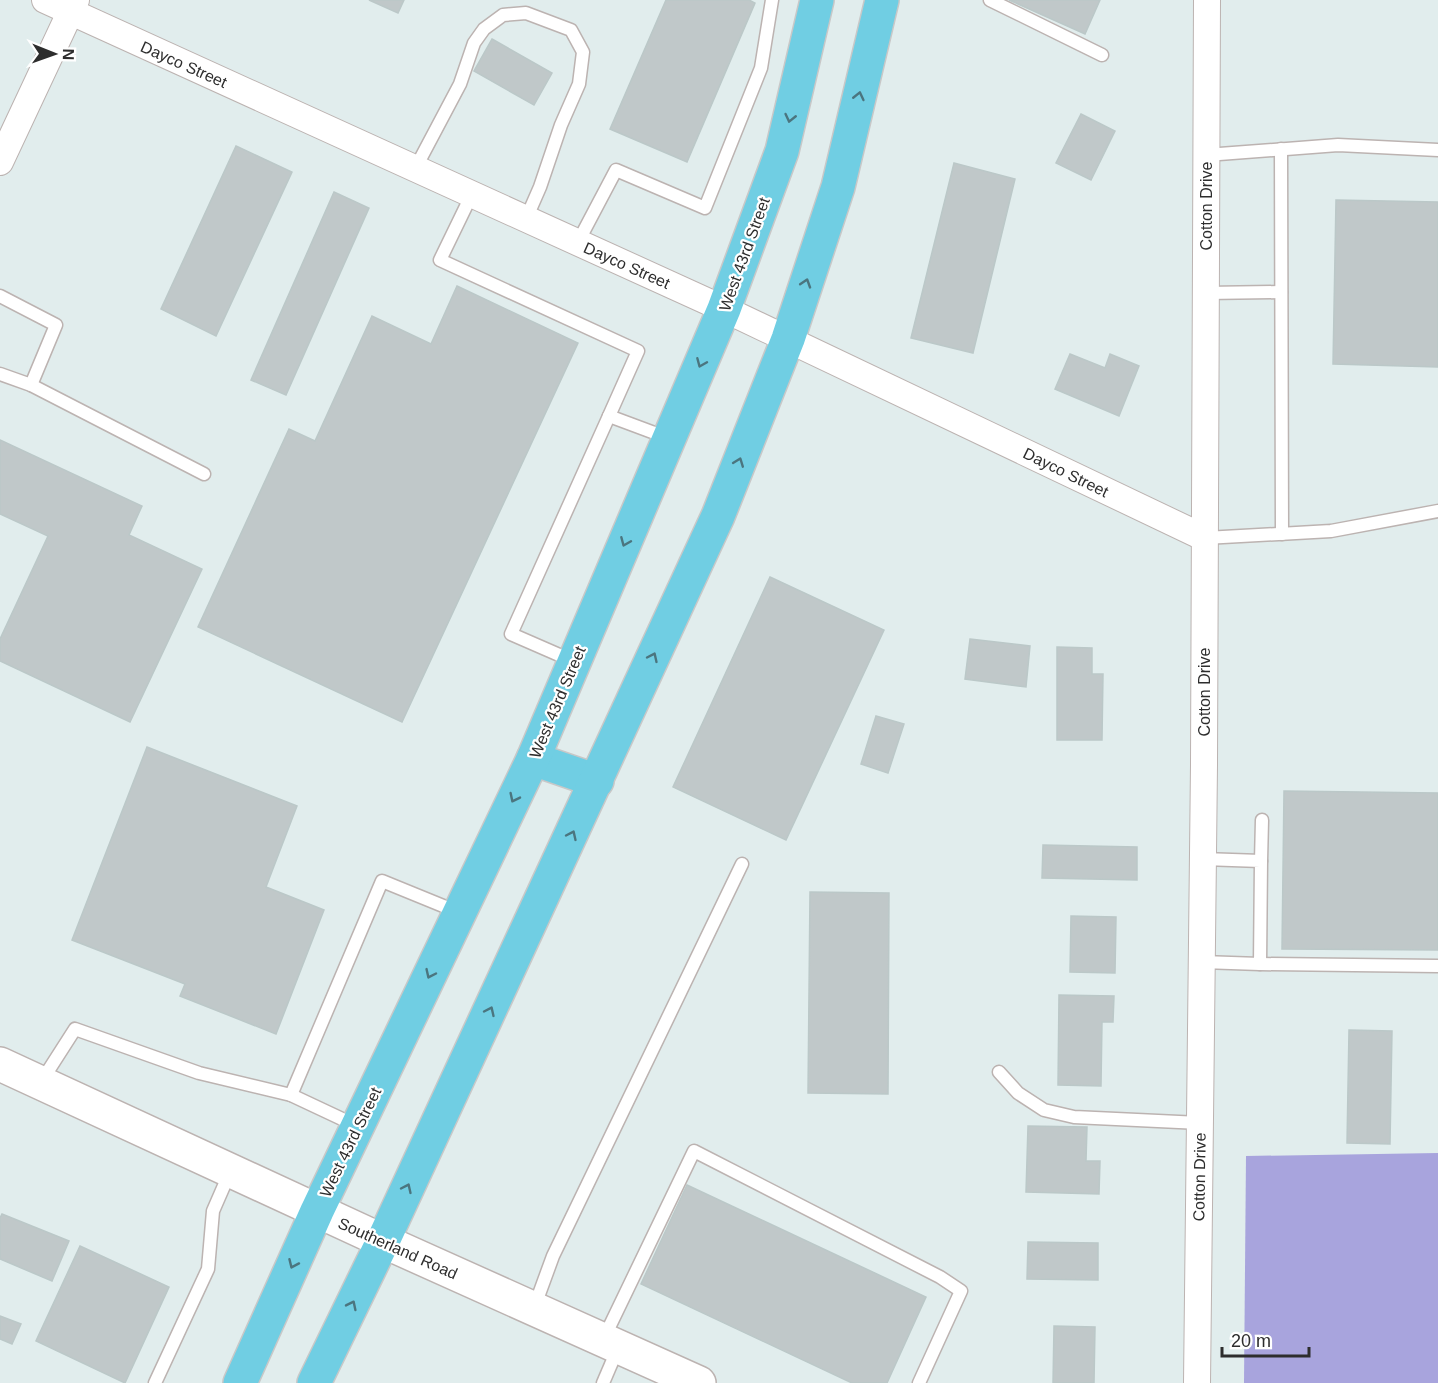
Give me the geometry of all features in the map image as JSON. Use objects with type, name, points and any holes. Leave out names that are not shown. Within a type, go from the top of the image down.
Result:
[{"type":"main road","name":"West 43rd Street","points":[[240,1383],[316,1211],[533,759],[724,309],[782,151],[817,0]]},
{"type":"main road","points":[[314,1383],[383,1241],[718,516],[788,339],[838,187],[882,0]]},
{"type":"main road","points":[[533,759],[597,781]]},
{"type":"street","name":"Dayco Street","points":[[45,0],[74,6],[415,169],[788,339],[1205,538]]},
{"type":"street","name":"Cotton Drive","points":[[1197,1383],[1203,859],[1207,0]]},
{"type":"street","points":[[0,162],[74,6]]},
{"type":"street","name":"Southerland Road","points":[[4,1069],[40,1083],[316,1211],[699,1383]]},
{"type":"lane","points":[[578,242],[616,170],[705,208],[761,68],[771,0]]},
{"type":"lane","points":[[990,0],[1102,55]]},
{"type":"lane","points":[[415,169],[459,84],[474,43],[484,29],[503,15],[526,13],[571,30],[583,52],[579,84],[526,219]]},
{"type":"lane","points":[[1206,155],[1338,145],[1438,150]]},
{"type":"lane","points":[[1281,149],[1282,534]]},
{"type":"lane","points":[[472,194],[440,260],[638,351],[511,634],[575,661]]},
{"type":"lane","points":[[1206,293],[1281,292]]},
{"type":"lane","points":[[0,296],[56,325],[31,385]]},
{"type":"lane","points":[[0,374],[31,385],[204,474]]},
{"type":"lane","points":[[609,416],[669,438]]},
{"type":"lane","points":[[1205,538],[1331,531],[1438,511]]},
{"type":"lane","points":[[1260,964],[1262,820]]},
{"type":"lane","points":[[1203,859],[1261,861]]},
{"type":"lane","points":[[534,1309],[553,1256],[742,864]]},
{"type":"lane","points":[[291,1095],[382,881],[459,913]]},
{"type":"lane","points":[[1202,962],[1438,966]]},
{"type":"lane","points":[[40,1083],[75,1029],[199,1073],[291,1095],[357,1126]]},
{"type":"lane","points":[[999,1072],[1018,1093],[1044,1110],[1074,1117],[1200,1123]]},
{"type":"lane","points":[[603,1383],[611,1344],[694,1151],[940,1277],[961,1291],[919,1383]]},
{"type":"lane","points":[[155,1383],[208,1269],[213,1211],[230,1171]]},
{"type":"shaded area","points":[[1438,1153],[1438,1383],[1244,1383],[1246,1156]]},
{"type":"building","points":[[369,0],[404,0],[398,13]]},
{"type":"building","points":[[666,0],[749,0],[755,3],[687,162],[610,129]]},
{"type":"building","points":[[1009,0],[1100,0],[1085,34]]},
{"type":"building","points":[[492,39],[552,73],[534,105],[474,71]]},
{"type":"building","points":[[1081,114],[1115,131],[1091,180],[1056,163]]},
{"type":"building","points":[[236,146],[292,172],[216,336],[161,309]]},
{"type":"building","points":[[954,163],[1015,179],[973,353],[911,338]]},
{"type":"building","points":[[334,192],[369,208],[286,395],[251,380]]},
{"type":"building","points":[[1336,200],[1438,202],[1438,367],[1333,364]]},
{"type":"building","points":[[457,286],[578,343],[402,722],[198,627],[289,429],[315,441],[372,316],[431,344]]},
{"type":"building","points":[[1070,354],[1105,368],[1110,354],[1139,366],[1119,416],[1055,389]]},
{"type":"building","points":[[0,440],[142,506],[129,535],[202,569],[130,722],[0,661],[0,639],[48,536],[0,514]]},
{"type":"building","points":[[770,577],[884,630],[786,840],[673,787]]},
{"type":"building","points":[[970,639],[1030,646],[1026,687],[965,679]]},
{"type":"building","points":[[1057,647],[1092,648],[1092,674],[1103,674],[1102,740],[1057,740]]},
{"type":"building","points":[[876,716],[904,724],[888,773],[861,764]]},
{"type":"building","points":[[147,747],[297,806],[266,887],[324,910],[276,1034],[180,996],[185,984],[72,940]]},
{"type":"building","points":[[1284,791],[1438,793],[1438,950],[1282,949]]},
{"type":"building","points":[[1043,845],[1137,847],[1137,880],[1042,878]]},
{"type":"building","points":[[810,892],[889,893],[888,1094],[808,1093]]},
{"type":"building","points":[[1071,916],[1116,917],[1115,973],[1070,972]]},
{"type":"building","points":[[1059,995],[1114,996],[1113,1022],[1102,1022],[1101,1086],[1058,1085]]},
{"type":"building","points":[[1349,1030],[1392,1031],[1390,1144],[1347,1143]]},
{"type":"building","points":[[1028,1126],[1087,1127],[1086,1161],[1100,1161],[1099,1194],[1026,1192]]},
{"type":"building","points":[[687,1185],[926,1297],[887,1383],[852,1383],[641,1284]]},
{"type":"building","points":[[2,1214],[69,1241],[52,1281],[0,1259],[0,1218]]},
{"type":"building","points":[[1028,1242],[1098,1243],[1098,1280],[1027,1279]]},
{"type":"building","points":[[80,1246],[169,1287],[125,1383],[36,1341]]},
{"type":"building","points":[[0,1316],[21,1324],[12,1344],[0,1339]]},
{"type":"building","points":[[1054,1326],[1095,1327],[1094,1383],[1053,1383]]}]
